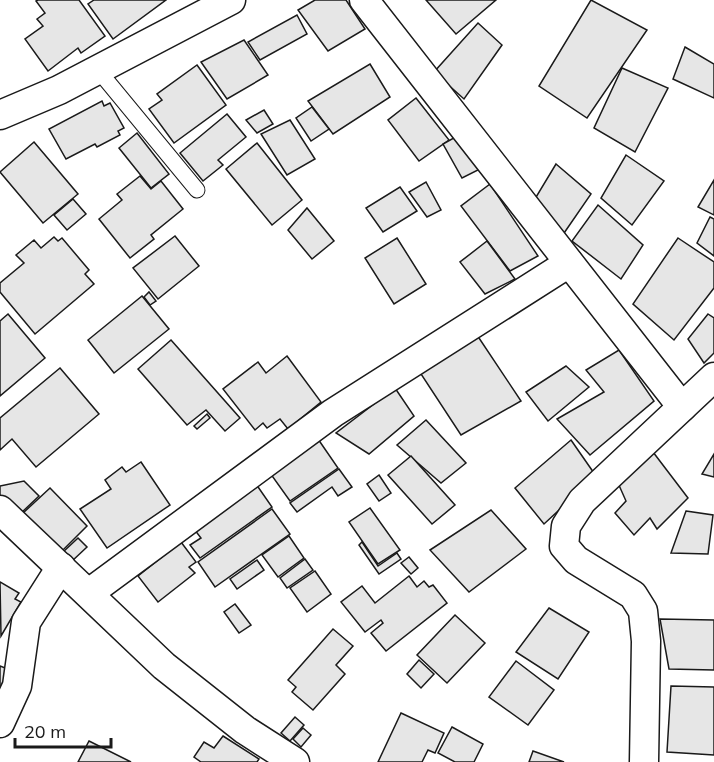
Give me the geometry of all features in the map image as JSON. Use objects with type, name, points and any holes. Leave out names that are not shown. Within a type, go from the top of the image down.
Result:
[{"type":"street","points":[[0,115],[59,90],[231,0]]},
{"type":"street","points":[[364,0],[682,408]]},
{"type":"street","points":[[89,593],[333,413],[568,263]]},
{"type":"street","points":[[644,762],[646,641],[643,611],[633,596],[576,560],[564,546],[566,526],[582,501],[714,377]]},
{"type":"street","points":[[0,510],[164,666],[245,730],[295,762]]},
{"type":"street","points":[[0,723],[17,686],[26,622],[61,567]]},
{"type":"lane","points":[[98,69],[196,190]]},
{"type":"building","points":[[79,0],[105,36],[81,53],[78,48],[48,71],[25,39],[43,26],[37,19],[45,13],[36,1]]},
{"type":"building","points":[[94,0],[166,0],[113,39],[88,4]]},
{"type":"building","points":[[315,0],[346,0],[365,29],[328,51],[298,10]]},
{"type":"building","points":[[426,0],[496,0],[456,34]]},
{"type":"building","points":[[591,0],[647,30],[587,118],[539,86]]},
{"type":"building","points":[[297,15],[307,34],[260,60],[248,42]]},
{"type":"building","points":[[478,23],[502,45],[464,99],[434,72]]},
{"type":"building","points":[[244,40],[268,75],[227,99],[201,62]]},
{"type":"building","points":[[685,47],[714,64],[714,98],[673,79]]},
{"type":"building","points":[[370,64],[390,97],[333,134],[308,101]]},
{"type":"building","points":[[197,65],[226,105],[174,143],[149,109],[162,100],[157,94]]},
{"type":"building","points":[[622,68],[668,88],[635,152],[594,128]]},
{"type":"building","points":[[416,98],[449,140],[419,161],[388,120]]},
{"type":"building","points":[[102,101],[104,106],[110,103],[124,128],[118,131],[120,135],[97,147],[95,144],[66,159],[49,129]]},
{"type":"building","points":[[312,107],[329,129],[311,141],[296,118]]},
{"type":"building","points":[[264,110],[273,124],[257,133],[246,120]]},
{"type":"building","points":[[227,114],[246,137],[218,160],[223,165],[203,181],[180,153]]},
{"type":"building","points":[[290,120],[315,159],[287,175],[261,134]]},
{"type":"building","points":[[137,133],[169,174],[151,188],[119,148]]},
{"type":"building","points":[[459,135],[480,169],[462,178],[443,144]]},
{"type":"building","points":[[34,142],[78,194],[43,223],[0,172]]},
{"type":"building","points":[[257,143],[302,200],[272,225],[226,169]]},
{"type":"building","points":[[626,155],[664,181],[632,225],[601,198]]},
{"type":"building","points":[[556,164],[591,194],[562,236],[530,207]]},
{"type":"building","points":[[140,176],[151,189],[161,181],[183,209],[151,235],[154,239],[130,258],[99,219],[122,200],[117,194]]},
{"type":"building","points":[[714,180],[714,215],[698,207]]},
{"type":"building","points":[[426,182],[441,210],[427,217],[409,192]]},
{"type":"building","points":[[490,184],[538,256],[510,271],[461,206]]},
{"type":"building","points":[[400,187],[417,211],[383,232],[366,208]]},
{"type":"building","points":[[73,199],[86,214],[67,230],[54,215]]},
{"type":"building","points":[[598,205],[643,245],[621,279],[572,241]]},
{"type":"building","points":[[307,208],[334,241],[312,259],[288,230]]},
{"type":"building","points":[[710,217],[714,219],[714,256],[697,243]]},
{"type":"building","points":[[175,236],[199,266],[158,299],[133,268]]},
{"type":"building","points":[[54,237],[58,241],[62,238],[89,270],[85,274],[94,284],[35,334],[0,292],[0,283],[24,263],[16,255],[34,240],[41,248]]},
{"type":"building","points":[[397,238],[426,284],[394,304],[365,258]]},
{"type":"building","points":[[678,238],[714,262],[714,288],[674,340],[633,304]]},
{"type":"building","points":[[487,241],[515,279],[485,294],[460,262]]},
{"type":"building","points":[[149,292],[156,301],[150,305],[144,297]]},
{"type":"building","points":[[142,296],[169,329],[114,373],[88,340]]},
{"type":"building","points":[[8,314],[45,358],[0,396],[0,321]]},
{"type":"building","points":[[708,314],[714,318],[714,353],[704,363],[688,339]]},
{"type":"building","points":[[477,335],[521,401],[461,435],[421,374]]},
{"type":"building","points":[[171,340],[240,418],[225,431],[206,410],[187,425],[138,369]]},
{"type":"building","points":[[619,350],[654,401],[590,455],[557,419],[604,392],[586,370]]},
{"type":"building","points":[[287,356],[321,402],[288,429],[280,419],[267,428],[263,423],[255,430],[223,389],[258,362],[266,373]]},
{"type":"building","points":[[566,366],[589,387],[548,421],[526,392]]},
{"type":"building","points":[[60,368],[99,414],[36,467],[12,439],[0,450],[0,418]]},
{"type":"building","points":[[395,388],[414,416],[369,454],[336,433]]},
{"type":"building","points":[[207,414],[210,418],[197,429],[194,426]]},
{"type":"building","points":[[426,420],[466,463],[441,483],[397,445]]},
{"type":"building","points":[[318,439],[338,468],[290,501],[270,473]]},
{"type":"building","points":[[571,440],[596,476],[544,524],[515,488]]},
{"type":"building","points":[[653,452],[688,498],[657,529],[650,518],[634,535],[615,513],[626,501],[618,483]]},
{"type":"building","points":[[714,454],[714,477],[702,474]]},
{"type":"building","points":[[411,456],[455,505],[432,524],[388,475]]},
{"type":"building","points":[[141,462],[170,505],[107,548],[80,509],[111,489],[105,480],[122,467],[126,472]]},
{"type":"building","points":[[339,469],[352,487],[338,496],[332,487],[297,512],[290,503]]},
{"type":"building","points":[[379,475],[391,493],[379,501],[367,484]]},
{"type":"building","points":[[24,481],[39,496],[19,515],[0,496],[0,486]]},
{"type":"building","points":[[256,484],[272,507],[200,558],[190,545],[201,538],[194,529]]},
{"type":"building","points":[[50,488],[87,526],[60,553],[22,514]]},
{"type":"building","points":[[370,508],[400,550],[378,564],[349,522]]},
{"type":"building","points":[[272,509],[290,534],[215,587],[198,562]]},
{"type":"building","points":[[491,510],[526,549],[469,592],[430,550]]},
{"type":"building","points":[[686,511],[713,515],[708,554],[671,553]]},
{"type":"building","points":[[289,536],[304,558],[278,577],[262,555]]},
{"type":"building","points":[[78,538],[87,547],[71,562],[62,553]]},
{"type":"building","points":[[181,542],[196,562],[189,567],[195,573],[158,602],[138,576]]},
{"type":"building","points":[[362,542],[378,566],[397,553],[401,559],[379,574],[359,545]]},
{"type":"building","points":[[409,557],[418,568],[411,574],[401,563]]},
{"type":"building","points":[[305,559],[313,570],[287,588],[280,578]]},
{"type":"building","points":[[257,560],[264,570],[237,589],[230,579]]},
{"type":"building","points":[[315,571],[331,594],[307,612],[290,588]]},
{"type":"building","points":[[409,576],[417,587],[424,581],[429,587],[433,585],[447,603],[386,651],[371,633],[383,623],[381,620],[365,632],[341,602],[362,586],[375,603]]},
{"type":"building","points":[[0,582],[19,593],[15,599],[21,602],[1,636]]},
{"type":"building","points":[[235,604],[251,625],[239,633],[224,612]]},
{"type":"building","points":[[549,608],[589,632],[558,679],[516,652]]},
{"type":"building","points":[[455,615],[485,643],[447,683],[417,655]]},
{"type":"building","points":[[660,619],[714,620],[714,670],[669,669]]},
{"type":"building","points":[[333,629],[353,646],[336,665],[345,674],[313,710],[292,692],[296,687],[288,680]]},
{"type":"building","points":[[419,660],[434,674],[421,688],[407,674]]},
{"type":"building","points":[[516,661],[554,690],[528,725],[489,697]]},
{"type":"building","points":[[0,666],[10,670],[0,694]]},
{"type":"building","points":[[671,686],[714,687],[714,755],[667,752]]},
{"type":"building","points":[[401,713],[444,733],[435,753],[428,750],[422,762],[378,762]]},
{"type":"building","points":[[295,717],[304,725],[290,741],[281,733]]},
{"type":"building","points":[[452,727],[483,744],[474,762],[455,762],[438,753]]},
{"type":"building","points":[[303,728],[311,735],[301,747],[293,739]]},
{"type":"building","points":[[223,736],[259,759],[257,762],[201,762],[194,757],[204,742],[214,748]]},
{"type":"building","points":[[89,741],[131,762],[78,762]]},
{"type":"building","points":[[533,751],[564,762],[529,762]]}]
